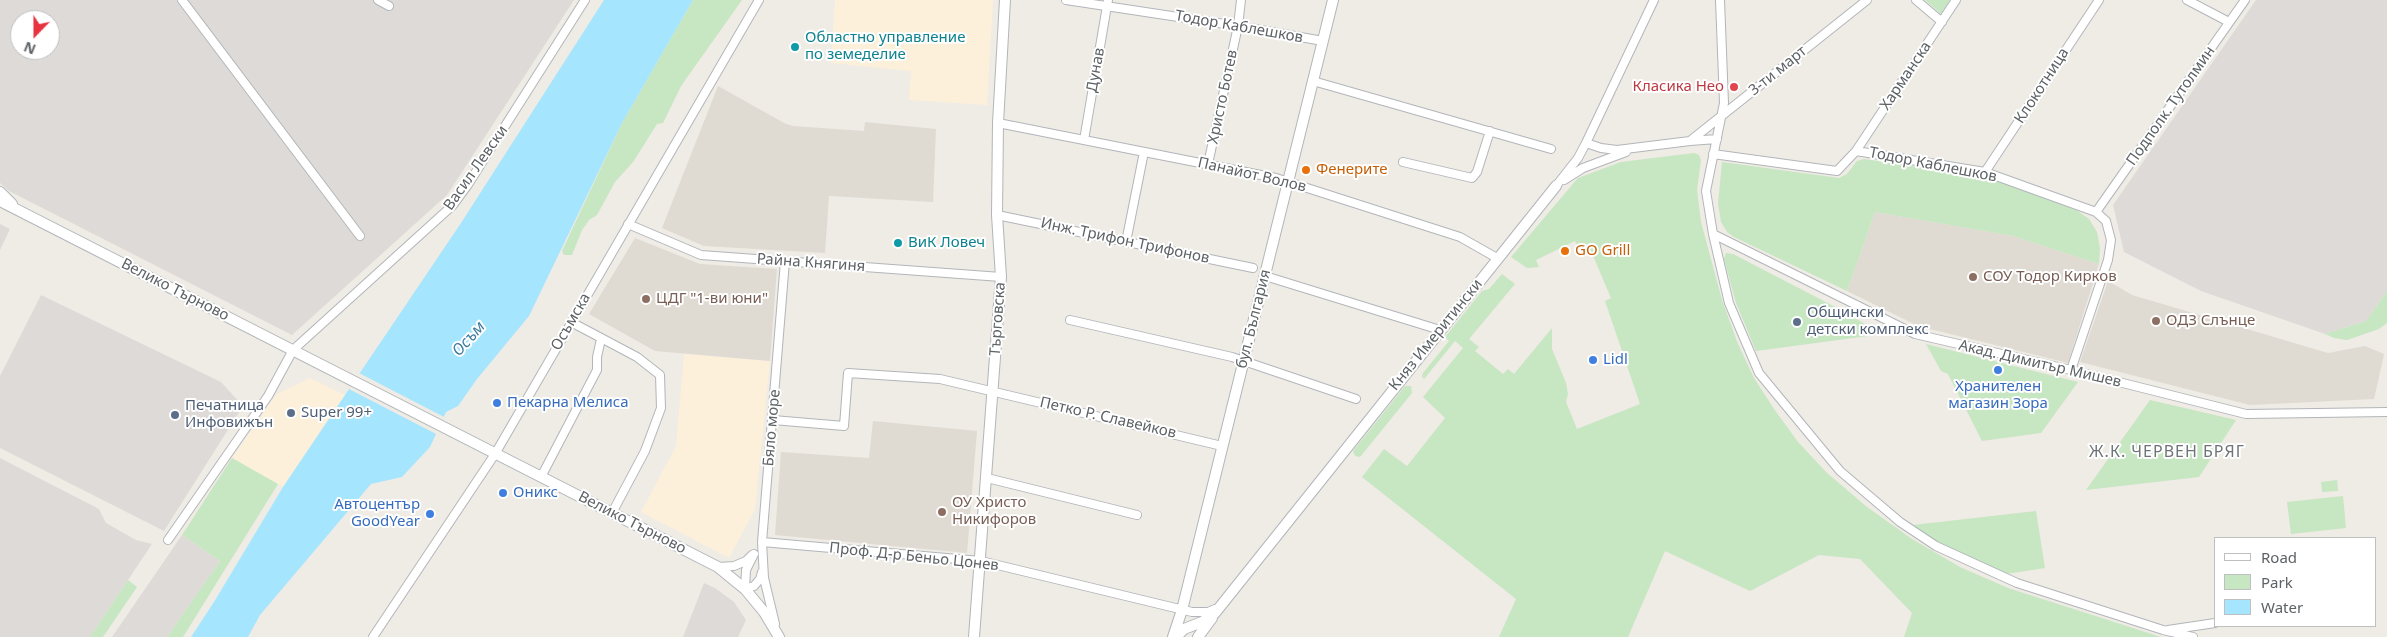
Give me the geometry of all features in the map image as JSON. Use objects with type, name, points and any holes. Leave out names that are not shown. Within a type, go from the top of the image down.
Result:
[{"type":"street","points":[[182,0],[360,236]]},
{"type":"street","points":[[378,0],[389,6]]},
{"type":"street","name":"Васил Левски","points":[[168,540],[268,396],[293,350],[453,205],[585,0]]},
{"type":"street","name":"Осъмска","points":[[374,637],[495,454],[570,322],[759,0]]},
{"type":"street","name":"Търговска","points":[[974,637],[1001,277],[997,215],[998,123],[1006,0]]},
{"type":"street","name":"Тодор Каблешков","points":[[1066,0],[1107,3],[1323,41]]},
{"type":"street","name":"Христо Ботев","points":[[1208,164],[1238,26],[1241,0]]},
{"type":"street","name":"бул. България","points":[[1175,637],[1333,0]]},
{"type":"street","name":"Княз Имеритински","points":[[1175,637],[1184,629],[1202,622],[1215,613],[1228,598],[1573,165],[1586,142],[1654,0]]},
{"type":"street","points":[[1720,0],[1722,115],[1706,191],[1713,234],[1729,303],[1759,373],[1840,471],[1900,522],[1936,546],[2017,583],[2163,630],[2193,637]]},
{"type":"street","name":"3-ти март","points":[[1690,141],[1867,0]]},
{"type":"street","points":[[1916,0],[1942,22]]},
{"type":"street","name":"Харманска","points":[[1856,151],[1956,0]]},
{"type":"street","name":"Клокотница","points":[[1985,172],[2099,0]]},
{"type":"street","points":[[2187,0],[2230,22]]},
{"type":"street","name":"Подполк. Тутолмин","points":[[2096,212],[2245,0]]},
{"type":"street","name":"Дунав","points":[[1084,140],[1107,3]]},
{"type":"street","points":[[1313,81],[1551,149]]},
{"type":"street","name":"Панайот Волов","points":[[998,123],[1288,181],[1460,237],[1497,258]]},
{"type":"street","points":[[1403,162],[1472,178],[1477,172],[1490,131]]},
{"type":"street","points":[[1556,186],[1583,168],[1633,150],[1690,141],[1717,140]]},
{"type":"street","points":[[1586,142],[1601,148],[1633,150]]},
{"type":"street","name":"Тодор Каблешков","points":[[1713,154],[1837,170],[1856,151],[1985,172],[2096,212]]},
{"type":"street","points":[[1126,242],[1144,152]]},
{"type":"street","points":[[0,192],[20,211]]},
{"type":"street","name":"Велико Търново","points":[[0,201],[718,567],[745,589],[764,612],[778,637]]},
{"type":"street","points":[[0,207],[20,211]]},
{"type":"street","points":[[2071,370],[2108,260],[2111,240],[2106,221],[2096,212]]},
{"type":"street","name":"Инж. Трифон Трифонов","points":[[997,215],[1252,268]]},
{"type":"street","name":"Райна Княгиня","points":[[628,224],[700,254],[1001,277]]},
{"type":"street","name":"Акад. Димитър Мишев","points":[[1713,234],[1915,334],[2071,370],[2246,414],[2387,412]]},
{"type":"street","name":"Бяло море","points":[[718,567],[734,566],[746,561],[754,554],[762,542],[785,261]]},
{"type":"street","points":[[1264,276],[1440,330]]},
{"type":"street","points":[[1070,320],[1243,361],[1356,399]]},
{"type":"street","points":[[570,322],[637,357],[660,375],[661,408],[645,451],[612,514]]},
{"type":"street","points":[[541,478],[597,370],[597,357],[601,339]]},
{"type":"street","name":"Петко Р. Славейков","points":[[773,420],[844,426],[848,373],[940,379],[1222,446]]},
{"type":"street","points":[[987,478],[1138,515]]},
{"type":"street","points":[[762,542],[770,607],[778,637]]},
{"type":"street","name":"Проф. Д-р Беньо Цонев","points":[[762,542],[981,561],[1200,613],[1208,612],[1228,598]]},
{"type":"street","points":[[754,554],[746,570],[745,589],[754,586],[760,579],[764,567]]},
{"type":"street","points":[[1198,637],[1215,613]]},
{"type":"street","points":[[2163,630],[2214,623]]},
{"type":"shaded area","points":[[0,0],[574,0],[447,195],[292,335],[9,191],[0,183]]},
{"type":"shaded area","points":[[835,0],[993,0],[987,105],[909,100],[911,71],[831,63]]},
{"type":"shaded area","points":[[2256,0],[2387,0],[2387,291],[2366,321],[2325,334],[2201,291],[2124,252],[2113,205]]},
{"type":"shaded area","points":[[718,86],[786,124],[793,126],[864,131],[865,122],[936,129],[933,202],[829,196],[825,253],[704,246],[662,228]]},
{"type":"shaded area","name":"СОУ Тодор Кирков","points":[[1875,212],[2013,236],[2099,264],[2068,363],[1918,326],[1847,291]]},
{"type":"shaded area","points":[[0,224],[10,229],[0,250]]},
{"type":"shaded area","points":[[635,238],[700,264],[777,269],[770,361],[655,351],[589,314]]},
{"type":"shaded area","name":"ОДЗ Слънце","points":[[2108,281],[2132,295],[2328,353],[2365,346],[2384,354],[2374,399],[2250,405],[2080,362]]},
{"type":"shaded area","points":[[41,295],[221,382],[243,406],[164,531],[0,448],[0,376]]},
{"type":"shaded area","points":[[684,354],[770,361],[755,509],[729,558],[641,512],[676,446]]},
{"type":"shaded area","points":[[310,378],[345,395],[283,487],[232,458],[277,394]]},
{"type":"shaded area","points":[[873,421],[977,431],[967,553],[775,535],[781,452],[869,458]]},
{"type":"shaded area","points":[[0,458],[99,509],[106,523],[136,540],[152,544],[90,637],[0,637]]},
{"type":"shaded area","points":[[182,535],[220,561],[167,637],[112,637]]},
{"type":"shaded area","points":[[704,583],[715,588],[734,602],[746,620],[738,637],[683,637]]},
{"type":"green space","points":[[693,0],[742,0],[681,86],[663,123],[657,124],[633,162],[615,182],[597,215],[589,220],[582,230],[572,255],[564,255],[562,251],[622,123]]},
{"type":"green space","points":[[1925,0],[1950,0],[1941,14]]},
{"type":"green space","points":[[1694,153],[1699,155],[1701,160],[1697,190],[1701,222],[1722,300],[1738,344],[1754,378],[1774,409],[1798,442],[1827,473],[1867,507],[1912,539],[1960,567],[2008,588],[2161,637],[1904,637],[1912,613],[1860,559],[1819,555],[1750,591],[1665,551],[1628,637],[1499,637],[1516,599],[1362,477],[1384,449],[1407,466],[1445,418],[1423,397],[1463,348],[1455,341],[1424,379],[1423,373],[1449,341],[1445,337],[1482,291],[1489,289],[1502,274],[1515,284],[1469,339],[1479,347],[1475,351],[1503,374],[1508,369],[1514,374],[1552,328],[1552,349],[1566,383],[1568,394],[1566,402],[1577,429],[1640,404],[1605,301],[1611,298],[1591,251],[1582,255],[1575,241],[1536,260],[1539,267],[1527,268],[1511,257],[1578,178],[1621,162]]},
{"type":"green space","points":[[1864,159],[1984,176],[2076,210],[2089,219],[2097,232],[2100,248],[2099,264],[2013,236],[1875,212],[1847,291],[1734,237],[1727,232],[1721,222],[1718,204],[1722,162],[1839,178],[1847,174],[1857,161]]},
{"type":"green space","points":[[1726,253],[1733,254],[1843,311],[1865,324],[1868,336],[1756,351],[1736,303],[1724,259]]},
{"type":"green space","points":[[2387,291],[2387,323],[2379,329],[2347,340],[2325,334],[2366,321]]},
{"type":"green space","points":[[1926,344],[2078,382],[2041,433],[1982,441],[1948,374],[1941,371]]},
{"type":"green space","points":[[1405,386],[1411,386],[1412,393],[1360,457],[1355,456],[1353,451]]},
{"type":"green space","points":[[2150,400],[2236,420],[2199,477],[2086,490]]},
{"type":"green space","points":[[232,458],[278,484],[183,637],[167,637],[220,561],[182,535]]},
{"type":"green space","points":[[2337,480],[2338,491],[2322,492],[2321,482]]},
{"type":"green space","points":[[2343,496],[2346,528],[2291,534],[2287,502]]},
{"type":"green space","points":[[2036,511],[2045,568],[2006,574],[1935,541],[1913,525]]},
{"type":"green space","points":[[128,580],[137,587],[103,637],[90,637]]},
{"type":"water","name":"Осъм","points":[[604,0],[693,0],[622,123],[529,316],[477,379],[458,406],[446,412],[430,447],[402,477],[371,484],[260,615],[248,637],[191,637],[283,487],[461,223]]},
{"type":"pier","points":[[357,372],[446,418],[438,435],[347,388]]},
{"type":"place","name":"Областно управление по земеделие","points":[[795,47]]},
{"type":"place","name":"Класика Нео","points":[[1734,87]]},
{"type":"place","name":"Фенерите","points":[[1306,170]]},
{"type":"place","name":"ВиК Ловеч","points":[[898,243]]},
{"type":"place","name":"GO Grill","points":[[1565,251]]},
{"type":"place","name":"СОУ Тодор Кирков","points":[[1973,277]]},
{"type":"place","name":"ЦДГ \"1-ви юни\"","points":[[646,299]]},
{"type":"place","name":"ОДЗ Слънце","points":[[2156,321]]},
{"type":"place","name":"Общински детски комплекс","points":[[1797,322]]},
{"type":"place","name":"Lidl","points":[[1593,360]]},
{"type":"place","name":"Хранителен магазин Зора","points":[[1998,370]]},
{"type":"place","name":"Пекарна Мелиса","points":[[497,403]]},
{"type":"place","name":"Super 99+","points":[[291,413]]},
{"type":"place","name":"Печатница Инфовижън","points":[[175,415]]},
{"type":"place","name":"Оникс","points":[[503,493]]},
{"type":"place","name":"ОУ Христо Никифоров","points":[[942,512]]},
{"type":"place","name":"Автоцентър GoodYear","points":[[430,514]]},
{"type":"district","name":"Ж.К. ЧЕРВЕН БРЯГ","points":[[2167,452]]}]
